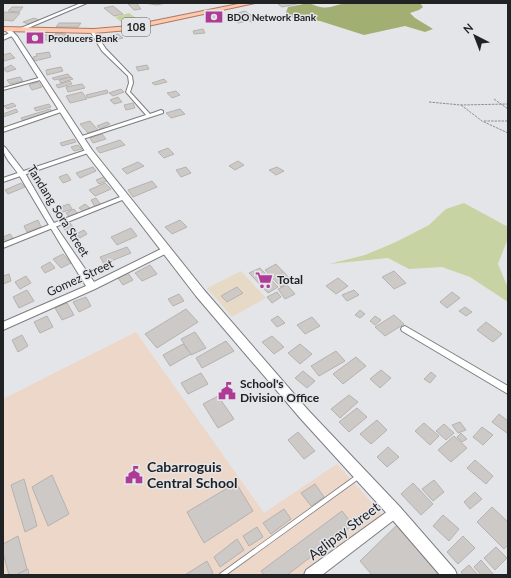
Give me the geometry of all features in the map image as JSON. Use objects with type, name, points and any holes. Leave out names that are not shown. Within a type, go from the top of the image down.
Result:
[{"type":"main road","name":"108","points":[[13,32],[92,31],[129,28],[252,3]]},
{"type":"main road","points":[[13,32],[80,138],[200,293],[304,414],[395,512],[450,575]]},
{"type":"street","points":[[3,38],[13,32],[85,3]]},
{"type":"street","points":[[92,31],[104,50],[130,76],[131,83],[128,92],[148,116]]},
{"type":"street","points":[[3,89],[42,78]]},
{"type":"street","points":[[3,130],[62,110]]},
{"type":"street","points":[[80,138],[161,112]]},
{"type":"street","name":"Tandang Sora Street","points":[[3,148],[92,287]]},
{"type":"street","points":[[3,180],[90,151]]},
{"type":"street","points":[[3,246],[125,197]]},
{"type":"street","name":"Gomez Street","points":[[3,326],[92,287],[166,250]]},
{"type":"street","points":[[405,329],[508,390]]},
{"type":"street","name":"Aglipay Street","points":[[311,575],[395,512]]},
{"type":"lane","points":[[222,575],[361,475]]},
{"type":"path","points":[[494,99],[508,109]]},
{"type":"path","points":[[429,102],[439,102],[460,106],[508,104]]},
{"type":"path","points":[[460,106],[482,121],[508,133]]},
{"type":"path","points":[[482,121],[508,121]]},
{"type":"shaded area","points":[[241,271],[266,298],[232,317],[207,288]]},
{"type":"shaded area","points":[[136,332],[264,513],[337,464],[385,517],[303,575],[3,575],[3,399]]},
{"type":"green space","points":[[357,2],[420,3],[423,7],[410,13],[415,18],[433,29],[425,32],[405,26],[364,35],[320,21],[297,19],[285,15],[288,7],[309,3],[321,7],[329,7]]},
{"type":"green space","points":[[129,13],[139,20],[124,24],[115,17]]},
{"type":"green space","points":[[464,203],[508,227],[508,238],[498,264],[508,288],[508,302],[470,277],[442,267],[409,269],[388,258],[329,264],[365,255],[396,242],[429,225],[446,209]]},
{"type":"building","points":[[136,3],[141,9],[134,10],[128,4]]},
{"type":"building","points":[[144,3],[166,3],[157,5]]},
{"type":"building","points":[[301,3],[282,7],[278,4]]},
{"type":"building","points":[[113,6],[123,14],[114,16],[104,8]]},
{"type":"building","points":[[12,7],[23,7],[19,12],[8,11]]},
{"type":"building","points":[[245,11],[258,20],[251,22],[238,13]]},
{"type":"building","points":[[4,12],[20,13],[13,21],[3,20]]},
{"type":"building","points":[[216,15],[222,19],[215,21],[210,17]]},
{"type":"building","points":[[240,16],[247,21],[238,23],[231,18]]},
{"type":"building","points":[[34,18],[39,20],[28,24],[23,22]]},
{"type":"building","points":[[59,23],[81,23],[78,27],[56,27]]},
{"type":"building","points":[[203,29],[205,33],[194,34],[193,31]]},
{"type":"building","points":[[56,33],[66,34],[63,37],[53,37]]},
{"type":"building","points":[[118,34],[123,38],[115,40],[110,36]]},
{"type":"building","points":[[45,35],[54,35],[51,40],[42,40]]},
{"type":"building","points":[[49,52],[51,57],[35,61],[33,57],[37,56],[36,54]]},
{"type":"building","points":[[10,53],[15,58],[4,61],[3,55]]},
{"type":"building","points":[[11,65],[16,69],[7,72],[3,69]]},
{"type":"building","points":[[147,65],[149,69],[138,71],[136,67]]},
{"type":"building","points":[[61,67],[63,71],[47,75],[46,70]]},
{"type":"building","points":[[68,74],[70,77],[54,80],[52,78]]},
{"type":"building","points":[[20,77],[23,81],[10,84],[7,80]]},
{"type":"building","points":[[71,77],[73,79],[61,83],[59,80]]},
{"type":"building","points":[[164,79],[167,82],[155,85],[152,83]]},
{"type":"building","points":[[70,81],[72,84],[58,88],[56,85]]},
{"type":"building","points":[[38,82],[42,87],[32,90],[29,85]]},
{"type":"building","points":[[82,84],[85,88],[68,92],[66,87]]},
{"type":"building","points":[[121,89],[124,92],[113,96],[109,93]]},
{"type":"building","points":[[107,90],[108,93],[88,98],[86,95]]},
{"type":"building","points":[[176,91],[180,95],[172,98],[167,93]]},
{"type":"building","points":[[82,92],[87,99],[70,103],[66,96]]},
{"type":"building","points":[[118,97],[122,102],[114,104],[110,100]]},
{"type":"building","points":[[13,103],[16,106],[7,109],[4,106]]},
{"type":"building","points":[[133,103],[135,108],[126,110],[124,105]]},
{"type":"building","points":[[49,104],[51,107],[36,111],[34,108]]},
{"type":"building","points":[[16,109],[18,112],[3,117],[3,114]]},
{"type":"building","points":[[50,109],[53,112],[23,121],[21,118]]},
{"type":"building","points":[[180,109],[185,114],[171,118],[166,113]]},
{"type":"building","points":[[90,121],[98,130],[88,133],[80,124]]},
{"type":"building","points":[[107,122],[110,124],[100,129],[97,126]]},
{"type":"building","points":[[102,134],[106,139],[93,143],[90,138]]},
{"type":"building","points":[[74,139],[76,142],[62,146],[60,143]]},
{"type":"building","points":[[120,140],[125,145],[100,153],[96,148]]},
{"type":"building","points":[[78,145],[82,149],[74,151],[71,147]]},
{"type":"building","points":[[168,148],[174,154],[164,158],[158,152]]},
{"type":"building","points":[[238,161],[244,165],[235,170],[229,166]]},
{"type":"building","points":[[138,162],[144,166],[127,174],[122,169]]},
{"type":"building","points":[[93,167],[96,171],[80,178],[76,173]]},
{"type":"building","points":[[186,167],[191,173],[181,177],[176,170]]},
{"type":"building","points":[[277,167],[284,171],[276,175],[269,170]]},
{"type":"building","points":[[67,174],[71,180],[63,183],[59,177]]},
{"type":"building","points":[[106,176],[109,180],[99,184],[96,180]]},
{"type":"building","points":[[152,181],[157,187],[133,197],[128,190]]},
{"type":"building","points":[[21,183],[25,187],[8,194],[5,190]]},
{"type":"building","points":[[105,183],[111,189],[95,196],[89,190]]},
{"type":"building","points":[[96,198],[101,205],[95,207],[91,200]]},
{"type":"building","points":[[69,204],[72,209],[57,214],[54,209]]},
{"type":"building","points":[[85,204],[90,208],[84,212],[79,208]]},
{"type":"building","points":[[74,209],[78,214],[70,218],[66,213]]},
{"type":"building","points":[[38,220],[41,227],[27,232],[24,226]]},
{"type":"building","points":[[180,220],[187,227],[172,234],[165,227]]},
{"type":"building","points":[[70,223],[76,231],[68,234],[62,226]]},
{"type":"building","points":[[131,228],[137,236],[117,245],[111,237]]},
{"type":"building","points":[[84,230],[87,234],[80,238],[76,234]]},
{"type":"building","points":[[10,234],[13,238],[6,242],[3,237]]},
{"type":"building","points":[[127,247],[131,253],[104,264],[100,257]]},
{"type":"building","points":[[63,254],[71,263],[61,268],[53,259]]},
{"type":"building","points":[[50,262],[55,268],[45,273],[41,267]]},
{"type":"building","points":[[276,264],[292,281],[281,287],[265,270]]},
{"type":"building","points":[[150,265],[157,274],[142,281],[135,273]]},
{"type":"building","name":"Total","points":[[260,268],[278,287],[268,293],[249,273]]},
{"type":"building","points":[[394,271],[406,283],[394,289],[382,277]]},
{"type":"building","points":[[128,273],[133,280],[123,285],[118,278]]},
{"type":"building","points":[[9,274],[11,281],[3,284],[3,276]]},
{"type":"building","points":[[26,276],[31,283],[20,289],[15,282]]},
{"type":"building","points":[[338,278],[348,286],[336,294],[326,286]]},
{"type":"building","points":[[287,285],[295,294],[285,299],[278,289]]},
{"type":"building","name":"Total","points":[[237,287],[243,293],[227,302],[221,296]]},
{"type":"building","points":[[27,290],[34,301],[19,308],[13,297]]},
{"type":"building","points":[[354,290],[359,295],[347,301],[342,295]]},
{"type":"building","points":[[277,292],[281,297],[272,303],[267,297]]},
{"type":"building","points":[[452,292],[460,298],[447,308],[440,302]]},
{"type":"building","points":[[179,294],[184,301],[173,306],[168,299]]},
{"type":"building","points":[[86,297],[91,306],[79,312],[73,302]]},
{"type":"building","points":[[67,303],[74,315],[62,320],[55,308]]},
{"type":"building","points":[[465,307],[472,312],[466,316],[459,311]]},
{"type":"building","points":[[186,309],[198,322],[157,348],[145,334]]},
{"type":"building","points":[[360,310],[365,314],[360,318],[355,315]]},
{"type":"building","points":[[394,315],[404,324],[385,336],[375,327]]},
{"type":"building","points":[[47,316],[53,327],[40,333],[34,322]]},
{"type":"building","points":[[278,316],[285,323],[277,327],[271,320]]},
{"type":"building","points":[[375,316],[381,320],[375,325],[370,321]]},
{"type":"building","points":[[312,317],[320,326],[305,334],[297,325]]},
{"type":"building","points":[[486,322],[502,334],[493,342],[477,330]]},
{"type":"building","points":[[195,332],[206,348],[191,355],[181,339]]},
{"type":"building","points":[[22,335],[28,346],[18,352],[12,340]]},
{"type":"building","points":[[272,336],[284,347],[274,354],[262,342]]},
{"type":"building","points":[[226,341],[234,351],[202,368],[196,358]]},
{"type":"building","points":[[183,344],[191,354],[170,366],[163,355]]},
{"type":"building","points":[[300,344],[312,354],[300,364],[288,353]]},
{"type":"building","points":[[336,351],[345,361],[319,376],[311,366]]},
{"type":"building","points":[[356,357],[366,366],[343,384],[333,374]]},
{"type":"building","points":[[381,370],[391,378],[380,388],[370,379]]},
{"type":"building","points":[[303,371],[315,381],[307,388],[295,378]]},
{"type":"building","points":[[431,372],[436,376],[430,383],[424,379]]},
{"type":"building","points":[[201,373],[208,384],[188,394],[181,383]]},
{"type":"building","points":[[349,395],[358,402],[340,418],[331,409]]},
{"type":"building","points":[[218,396],[234,419],[218,428],[203,404]]},
{"type":"building","points":[[357,408],[367,417],[349,432],[339,422]]},
{"type":"building","points":[[499,414],[508,421],[507,433],[492,422]]},
{"type":"building","points":[[377,420],[387,430],[371,444],[360,434]]},
{"type":"building","points":[[460,422],[466,430],[458,433],[452,425]]},
{"type":"building","points":[[424,423],[439,436],[430,445],[415,431]]},
{"type":"building","points":[[444,424],[454,433],[446,440],[436,431]]},
{"type":"building","points":[[482,427],[493,435],[483,445],[473,437]]},
{"type":"building","points":[[298,432],[315,451],[304,459],[288,440]]},
{"type":"building","points":[[461,433],[467,439],[462,442],[457,437]]},
{"type":"building","points":[[454,436],[467,448],[451,462],[438,450]]},
{"type":"building","points":[[388,447],[399,457],[387,467],[377,457]]},
{"type":"building","points":[[475,460],[493,476],[486,484],[467,468]]},
{"type":"building","points":[[52,475],[69,514],[48,526],[32,487]]},
{"type":"building","points":[[24,479],[37,526],[25,532],[11,485]]},
{"type":"building","points":[[434,480],[444,492],[433,501],[422,489]]},
{"type":"building","points":[[236,483],[253,511],[204,543],[187,512]]},
{"type":"building","points":[[413,483],[433,504],[421,515],[401,494]]},
{"type":"building","points":[[315,484],[324,497],[311,506],[301,493]]},
{"type":"building","points":[[475,492],[482,499],[470,509],[464,502]]},
{"type":"building","points":[[492,507],[508,522],[508,545],[504,549],[477,522]]},
{"type":"building","points":[[284,509],[291,519],[271,534],[263,523]]},
{"type":"building","points":[[342,511],[353,525],[287,575],[264,575],[261,571]]},
{"type":"building","points":[[443,515],[459,529],[449,541],[433,526]]},
{"type":"building","points":[[397,525],[441,572],[438,575],[372,575],[360,561]]},
{"type":"building","points":[[257,527],[263,537],[249,546],[243,536]]},
{"type":"building","points":[[18,536],[27,569],[16,575],[9,575],[3,553],[3,544]]},
{"type":"building","points":[[463,536],[475,548],[458,564],[447,552]]},
{"type":"building","points":[[237,539],[244,550],[220,567],[214,557]]},
{"type":"building","points":[[496,547],[507,558],[495,570],[484,558]]},
{"type":"building","points":[[481,560],[493,574],[492,575],[481,575],[474,567]]},
{"type":"building","points":[[207,561],[213,573],[210,575],[185,575]]},
{"type":"building","points":[[469,565],[478,575],[463,575],[461,572]]},
{"type":"building","points":[[28,569],[29,575],[16,575]]},
{"type":"place","name":"BDO Network Bank","points":[[214,17]]},
{"type":"place","name":"Producers Bank","points":[[35,38]]},
{"type":"place","name":"Total","points":[[264,280]]},
{"type":"place","name":"School's Division Office","points":[[227,391]]},
{"type":"place","name":"Cabarroguis Central School","points":[[134,475]]}]
